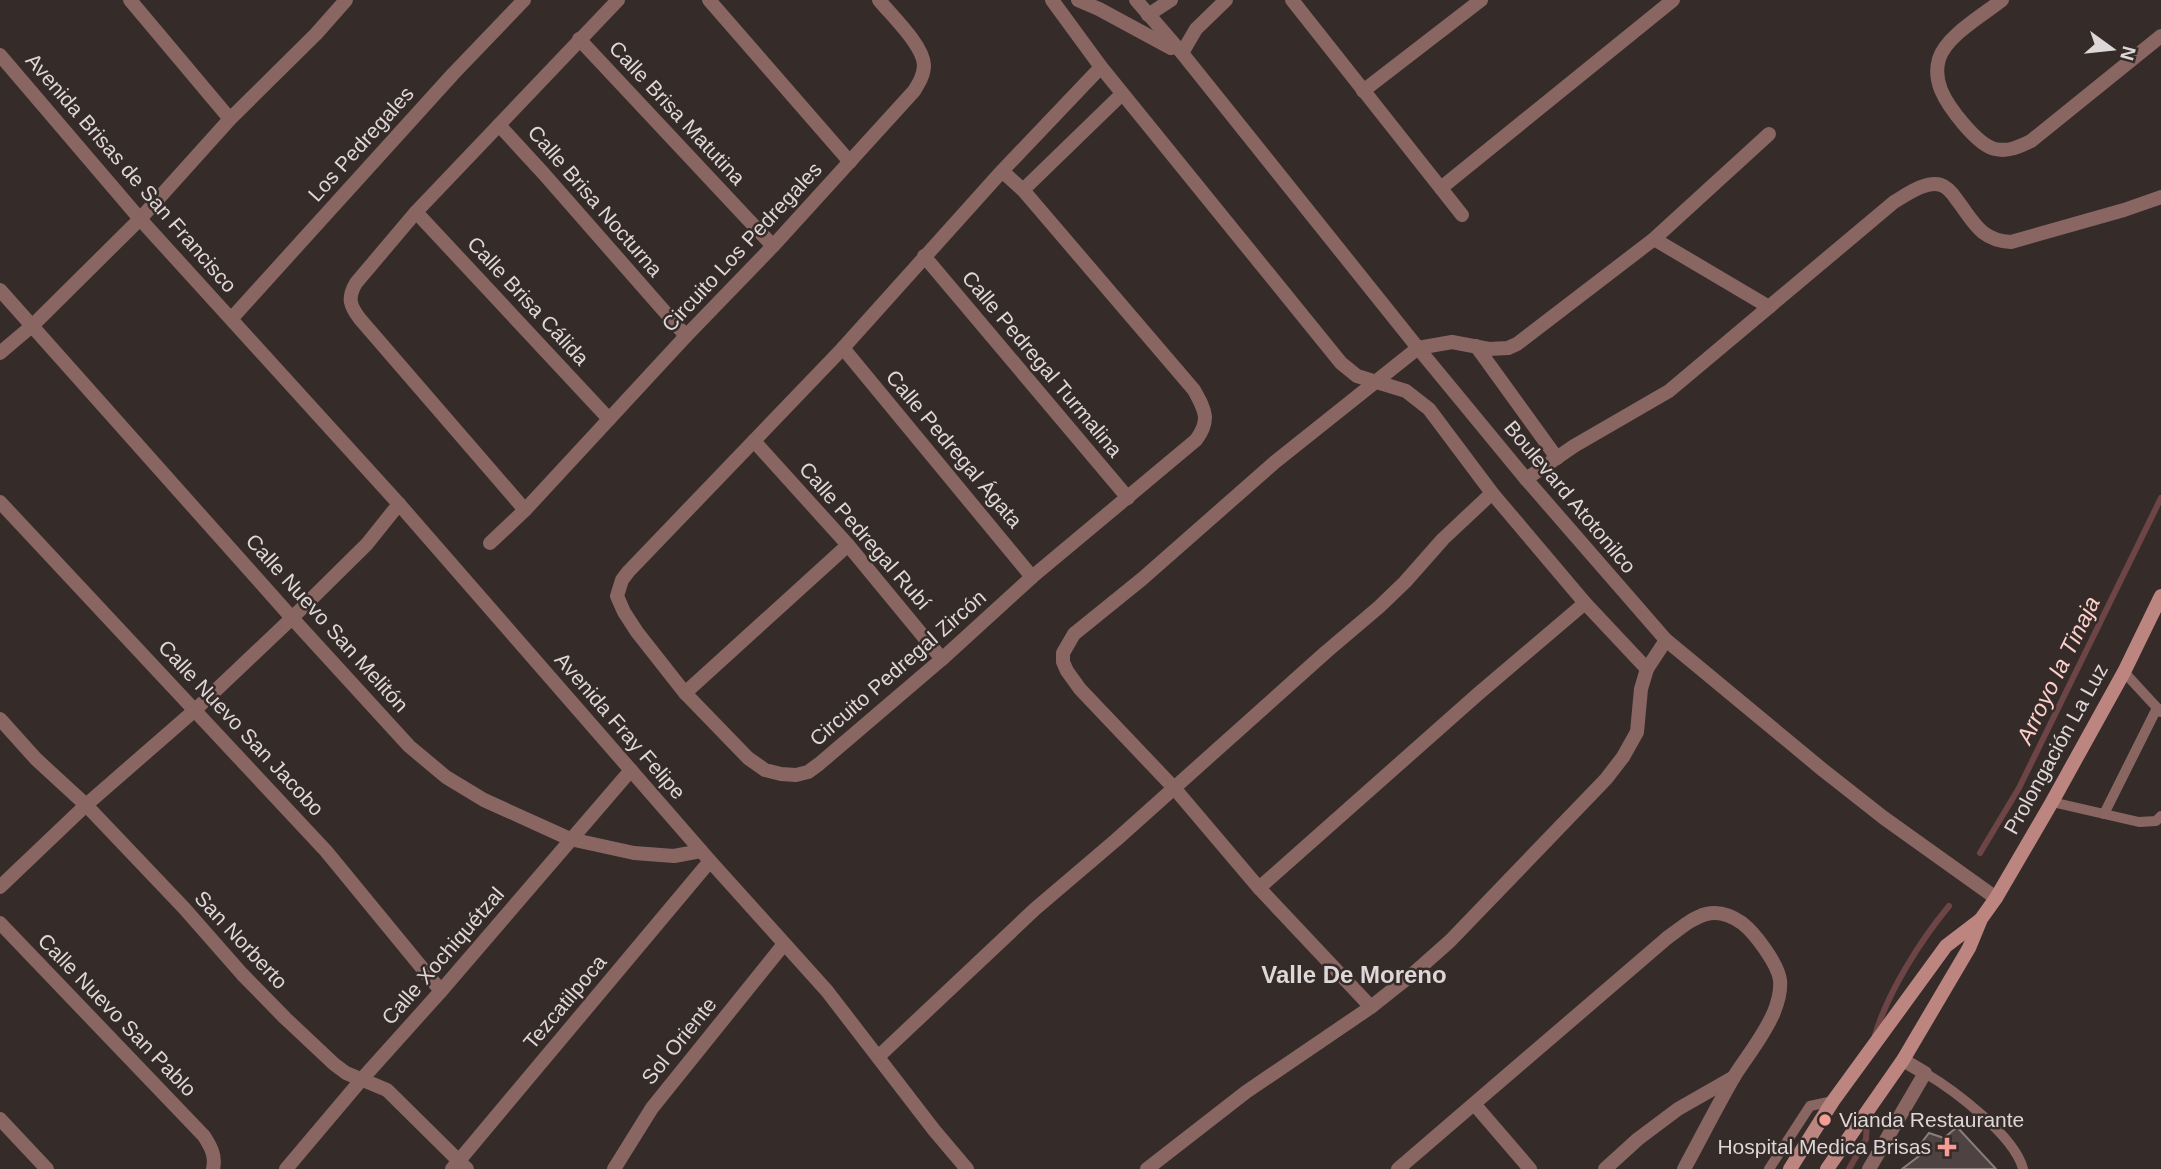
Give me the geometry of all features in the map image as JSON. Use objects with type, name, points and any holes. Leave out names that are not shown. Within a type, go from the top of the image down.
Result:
[{"type":"main road","name":"Prolongación La Luz","points":[[1827,1169],[1903,1060],[1969,948],[1981,919],[2052,802],[2124,672],[2161,596]]},
{"type":"main road","name":"Prolongación La Luz","points":[[1790,1169],[1833,1101],[1946,946],[1981,919]]},
{"type":"street","points":[[130,0],[230,119]]},
{"type":"street","points":[[0,353],[33,326],[140,219],[230,119],[316,34],[346,0]]},
{"type":"street","name":"Los Pedregales","points":[[232,318],[523,0]]},
{"type":"street","points":[[525,510],[352,308],[349,300],[356,284],[416,212],[618,0]]},
{"type":"street","points":[[709,0],[850,162]]},
{"type":"street","name":"Circuito Los Pedregales","points":[[490,543],[525,510],[773,246],[914,91],[924,68],[923,57],[879,0]]},
{"type":"street","points":[[1052,0],[1122,94],[1341,363],[1357,376],[1406,390],[1429,409],[1492,493],[1585,603],[1647,669]]},
{"type":"street","name":"Boulevard Atotonilco","points":[[1078,0],[1182,53]]},
{"type":"street","name":"Boulevard Atotonilco","points":[[1136,0],[1182,53],[1526,480],[1666,640],[1884,818],[1996,898]]},
{"type":"street","points":[[1148,15],[1171,0]]},
{"type":"street","points":[[1182,53],[1196,29],[1226,0]]},
{"type":"street","points":[[1292,0],[1462,215]]},
{"type":"street","points":[[1363,91],[1481,0]]},
{"type":"street","points":[[1441,188],[1673,0]]},
{"type":"street","points":[[2002,0],[1948,41],[1940,58],[1937,76],[1942,92],[1952,108],[1982,145],[1993,149],[2015,149],[2031,141],[2161,36]]},
{"type":"street","name":"Calle Brisa Matutina","points":[[579,39],[773,246]]},
{"type":"street","name":"Avenida Brisas de San Francisco","points":[[0,55],[140,219],[232,318]]},
{"type":"street","name":"Circuito Pedregal Zircón","points":[[1002,170],[1023,190],[1194,390],[1203,407],[1206,420],[1204,430],[1196,440],[1032,577],[820,764],[808,772],[796,775],[765,770],[748,758],[685,694],[637,632],[617,596],[622,580],[843,348],[1002,170],[1101,66]]},
{"type":"street","points":[[1023,190],[1122,94]]},
{"type":"street","name":"Calle Brisa Nocturna","points":[[499,125],[686,336]]},
{"type":"street","points":[[1371,1007],[1259,888],[1175,789],[1080,689],[1063,662],[1067,644],[1074,634],[1142,579],[1275,462],[1418,348],[1452,342],[1489,349],[1508,348],[1517,344],[1654,239],[1769,134]]},
{"type":"street","points":[[1526,480],[1574,446],[1669,391],[1894,202],[1931,185],[1940,184],[1949,190],[1986,236],[2011,242],[2161,197]]},
{"type":"street","name":"Calle Brisa Cálida","points":[[416,212],[609,419]]},
{"type":"street","points":[[1654,239],[1769,307]]},
{"type":"street","name":"Calle Pedregal Turmalina","points":[[924,256],[1128,498]]},
{"type":"street","name":"Calle Nuevo San Melitón","points":[[0,290],[409,746],[446,776],[484,800],[570,839],[634,853],[705,856]]},
{"type":"street","name":"Avenida Fray Felipe","points":[[232,318],[827,991],[967,1169]]},
{"type":"street","points":[[1476,346],[1557,458]]},
{"type":"street","name":"Calle Pedregal Ágata","points":[[843,348],[1032,577]]},
{"type":"street","name":"Calle Pedregal Rubí","points":[[754,441],[848,545],[942,659]]},
{"type":"street","points":[[878,1057],[1035,909],[1175,789],[1379,607],[1443,539],[1492,493]]},
{"type":"street","name":"Calle Nuevo San Jacobo","points":[[0,502],[326,851],[441,991]]},
{"type":"street","points":[[0,887],[292,618],[352,560],[399,504]]},
{"type":"street","points":[[685,694],[848,545]]},
{"type":"street","points":[[1259,888],[1585,603]]},
{"type":"street","points":[[1147,1169],[1246,1092],[1371,1007],[1450,941],[1606,779],[1623,757],[1640,724],[1641,689],[1647,669],[1666,640]]},
{"type":"street","name":"San Norberto","points":[[0,719],[36,759],[86,805],[285,1018],[346,1073],[387,1090],[459,1166]]},
{"type":"street","name":"Calle Xochiquétzal","points":[[286,1169],[631,770]]},
{"type":"street","name":"Tezcatilpoca","points":[[459,1166],[705,856]]},
{"type":"street","points":[[1398,1169],[1667,938],[1696,916],[1716,912],[1731,916],[1745,926],[1769,956],[1780,981],[1778,1000],[1773,1015],[1734,1077],[1684,1169]]},
{"type":"street","name":"Calle Nuevo San Pablo","points":[[0,923],[204,1136],[212,1148],[214,1169]]},
{"type":"street","name":"Sol Oriente","points":[[614,1169],[652,1108],[785,944]]},
{"type":"street","points":[[1869,1169],[1925,1073],[1903,1060]]},
{"type":"street","points":[[1605,1169],[1638,1139],[1678,1109],[1734,1077]]},
{"type":"street","points":[[1475,1105],[1530,1169]]},
{"type":"street","points":[[0,1119],[47,1169]]},
{"type":"lane","points":[[2104,814],[2159,710],[2124,672]]},
{"type":"lane","points":[[2052,802],[2149,823],[2161,817]]},
{"type":"lane","points":[[1925,1073],[1948,1087],[1981,1114],[2017,1153],[2024,1169]]},
{"type":"lane","points":[[1769,1169],[1810,1106],[1833,1101]]},
{"type":"building","name":"Hospital Medica Brisas","points":[[1957,1127],[1996,1169],[1902,1169],[1919,1156],[1915,1151],[1929,1133],[1944,1138]]},
{"type":"waterway","name":"Arroyo la Tinaja","points":[[1980,853],[2019,788],[2161,498]]},
{"type":"waterway","name":"Arroyo la Tinaja","points":[[1875,1035],[1906,967],[1949,906]]},
{"type":"waterway","name":"Arroyo la Tinaja","points":[[1849,1169],[1866,1139],[1867,1120]]},
{"type":"place","name":"Vianda Restaurante","points":[[1825,1120]]},
{"type":"place","name":"Hospital Medica Brisas","points":[[1947,1147]]},
{"type":"district","name":"Valle De Moreno","points":[[1354,975]]}]
